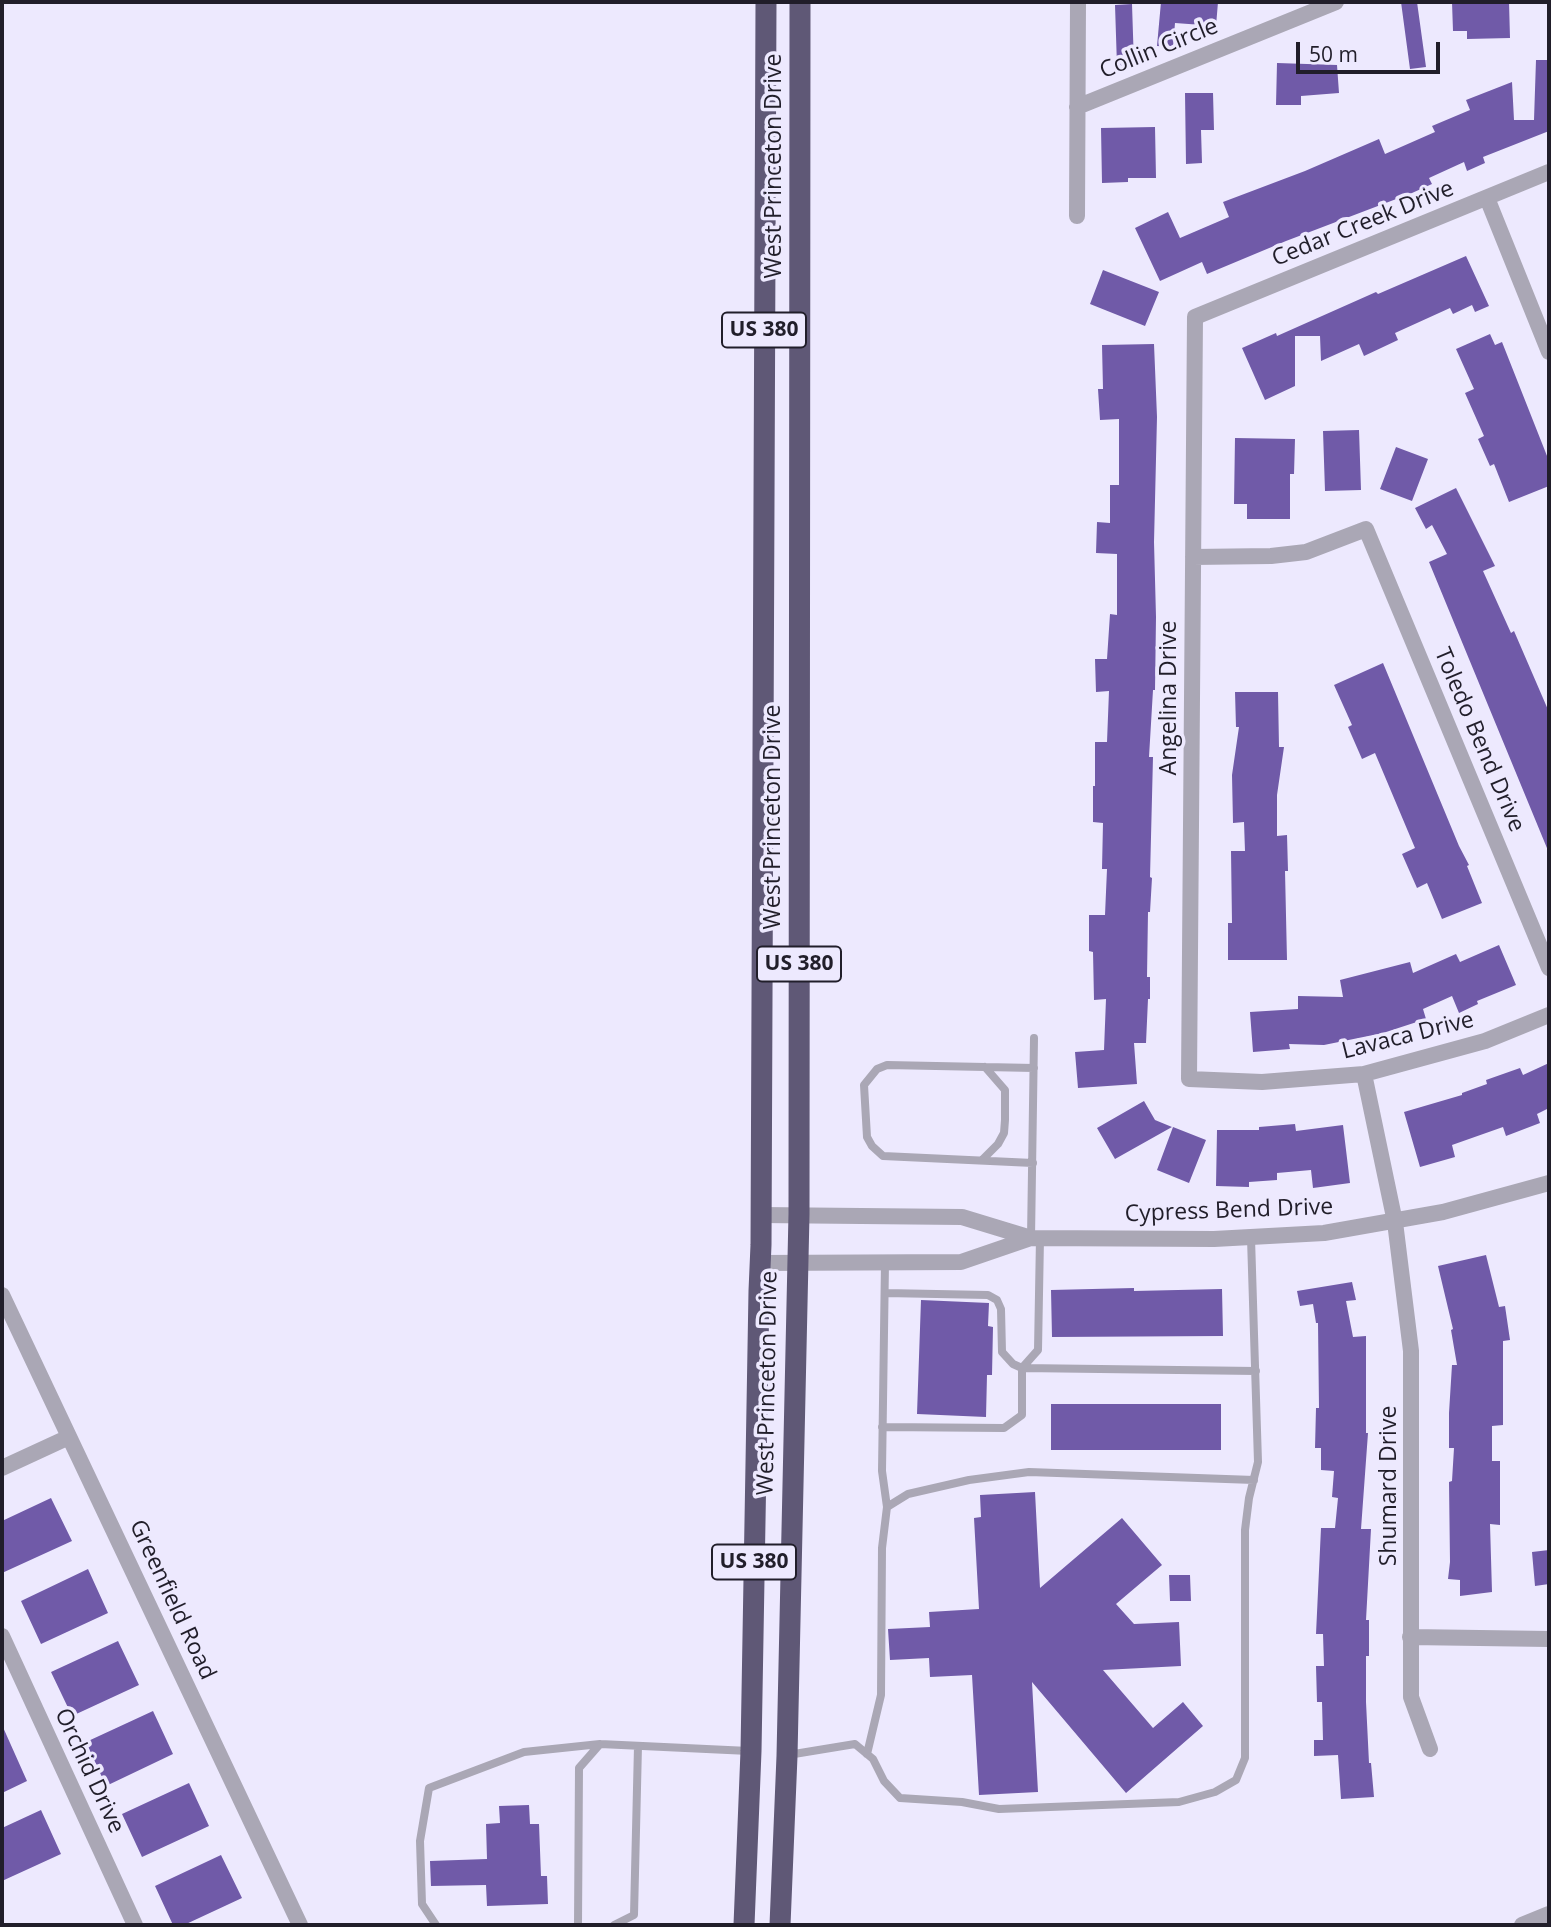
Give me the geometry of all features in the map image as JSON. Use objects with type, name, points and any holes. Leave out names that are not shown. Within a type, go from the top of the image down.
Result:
[{"type":"highway","name":"West Princeton Drive","points":[[744,1925],[751,1751],[761,1263],[766,2]]},
{"type":"highway","name":"West Princeton Drive","points":[[780,1925],[787,1756],[799,1214],[800,2]]},
{"type":"street","name":"Collin Circle","points":[[1077,216],[1078,2]]},
{"type":"street","name":"Collin Circle","points":[[1077,107],[1336,2]]},
{"type":"street","name":"Cedar Creek Drive","points":[[1195,317],[1549,172]]},
{"type":"street","points":[[1487,198],[1549,352]]},
{"type":"street","name":"Angelina Drive","points":[[1189,1079],[1195,317]]},
{"type":"street","name":"Toledo Bend Drive","points":[[1193,557],[1271,556],[1306,552],[1366,529],[1549,968]]},
{"type":"street","name":"Lavaca Drive","points":[[1189,1079],[1262,1082],[1364,1074],[1485,1041],[1549,1014]]},
{"type":"street","name":"Shumard Drive","points":[[1364,1074],[1395,1222],[1411,1351],[1411,1697],[1430,1749]]},
{"type":"street","name":"Cypress Bend Drive","points":[[761,1215],[962,1217],[1035,1238],[1251,1238],[1324,1233],[1395,1222],[1487,1202],[1549,1183]]},
{"type":"street","name":"Cypress Bend Drive","points":[[761,1263],[961,1262],[1035,1238]]},
{"type":"street","name":"Greenfield Road","points":[[2,1295],[300,1925]]},
{"type":"street","points":[[2,1468],[69,1437]]},
{"type":"street","name":"Orchid Drive","points":[[2,1636],[135,1925]]},
{"type":"street","points":[[1410,1637],[1549,1639]]},
{"type":"street","points":[[1522,1925],[1549,1914]]},
{"type":"lane","points":[[882,1427],[1004,1427],[1021,1415],[1022,1368],[1038,1350],[1033,1163],[1034,1038]]},
{"type":"lane","points":[[1033,1163],[883,1156],[867,1137],[864,1085],[877,1069],[887,1065],[1034,1068]]},
{"type":"lane","points":[[982,1160],[999,1144],[1004,1133],[1005,1120],[1005,1090],[984,1067]]},
{"type":"lane","points":[[787,1756],[855,1744],[873,1759],[884,1781],[900,1798],[962,1802],[999,1809],[1179,1802],[1215,1792],[1236,1780],[1245,1758],[1245,1530],[1258,1462],[1251,1238]]},
{"type":"lane","points":[[867,1754],[881,1695],[883,1548],[887,1507],[881,1471],[885,1263]]},
{"type":"lane","points":[[885,1293],[988,1295],[997,1300],[1001,1309],[1002,1352],[1013,1364],[1022,1368],[1256,1371]]},
{"type":"lane","points":[[887,1507],[908,1494],[969,1480],[1029,1472],[1254,1480]]},
{"type":"lane","points":[[436,1925],[422,1904],[420,1840],[429,1788],[524,1752],[600,1744],[751,1751]]},
{"type":"lane","points":[[578,1925],[579,1768],[600,1744]]},
{"type":"lane","points":[[614,1925],[634,1915],[638,1746]]},
{"type":"building","points":[[1161,2],[1218,2],[1216,26],[1175,23],[1173,47],[1157,46]]},
{"type":"building","points":[[1401,2],[1417,2],[1426,67],[1410,69]]},
{"type":"building","points":[[1452,2],[1509,2],[1510,38],[1467,39],[1467,31],[1453,31]]},
{"type":"building","points":[[1132,4],[1134,65],[1117,66],[1115,5]]},
{"type":"building","points":[[1536,60],[1549,60],[1549,131],[1483,157],[1485,163],[1467,171],[1464,162],[1429,178],[1432,184],[1412,193],[1207,274],[1202,262],[1160,281],[1135,228],[1168,212],[1180,238],[1229,217],[1223,202],[1379,139],[1385,154],[1435,132],[1432,126],[1470,110],[1466,100],[1512,82],[1514,120],[1534,120]]},
{"type":"building","points":[[1277,63],[1337,65],[1339,93],[1301,96],[1301,105],[1276,105]]},
{"type":"building","points":[[1185,93],[1213,93],[1214,130],[1201,130],[1202,163],[1186,164]]},
{"type":"building","points":[[1155,127],[1156,178],[1128,178],[1128,182],[1102,183],[1101,128]]},
{"type":"building","points":[[1466,256],[1489,306],[1475,312],[1472,305],[1453,314],[1450,308],[1395,333],[1398,340],[1364,356],[1359,344],[1321,361],[1320,336],[1295,336],[1295,386],[1265,400],[1242,348],[1276,333],[1277,336]]},
{"type":"building","points":[[1103,270],[1159,292],[1145,326],[1090,304]]},
{"type":"building","points":[[1490,334],[1495,345],[1502,342],[1549,461],[1549,486],[1509,502],[1494,464],[1490,466],[1478,439],[1484,436],[1465,393],[1474,389],[1456,349]]},
{"type":"building","points":[[1154,344],[1157,417],[1154,542],[1156,617],[1155,690],[1149,757],[1153,757],[1152,878],[1148,912],[1147,977],[1150,977],[1150,999],[1146,1043],[1134,1043],[1137,1084],[1078,1088],[1075,1052],[1104,1050],[1106,999],[1094,1000],[1093,952],[1089,951],[1089,915],[1105,915],[1107,869],[1102,869],[1103,823],[1093,822],[1093,786],[1095,742],[1107,742],[1109,691],[1096,692],[1095,659],[1107,659],[1110,614],[1117,615],[1117,554],[1096,553],[1097,522],[1110,523],[1110,485],[1119,485],[1119,419],[1100,420],[1098,389],[1103,389],[1102,345]]},
{"type":"building","points":[[1359,430],[1361,490],[1325,491],[1323,431]]},
{"type":"building","points":[[1235,438],[1295,439],[1294,474],[1290,474],[1290,519],[1247,519],[1247,504],[1234,504]]},
{"type":"building","points":[[1396,447],[1428,459],[1412,501],[1380,489]]},
{"type":"building","points":[[1456,488],[1495,566],[1483,571],[1511,633],[1514,631],[1549,712],[1549,853],[1429,562],[1447,554],[1432,525],[1426,529],[1415,508]]},
{"type":"building","points":[[1383,663],[1469,865],[1467,866],[1482,903],[1442,919],[1427,883],[1417,888],[1402,854],[1415,848],[1375,753],[1362,759],[1348,727],[1352,725],[1334,685]]},
{"type":"building","points":[[1235,692],[1278,692],[1279,747],[1284,747],[1277,795],[1277,836],[1287,835],[1287,960],[1228,960],[1228,923],[1232,923],[1231,851],[1245,851],[1244,822],[1233,823],[1232,775],[1239,727],[1236,727]]},
{"type":"building","points":[[1499,945],[1516,985],[1477,1001],[1478,1004],[1459,1013],[1452,996],[1423,1009],[1426,1019],[1383,1033],[1324,1045],[1289,1044],[1290,1049],[1253,1052],[1250,1012],[1298,1009],[1298,996],[1343,997],[1340,980],[1410,962],[1413,973],[1456,954],[1460,962]]},
{"type":"building","points":[[1549,1063],[1549,1108],[1537,1114],[1540,1123],[1506,1136],[1503,1127],[1452,1145],[1455,1157],[1420,1167],[1404,1112],[1462,1095],[1487,1084],[1486,1080],[1520,1068],[1523,1075]]},
{"type":"building","points":[[1144,1101],[1155,1120],[1172,1127],[1115,1159],[1097,1128]]},
{"type":"building","points":[[1295,1124],[1296,1131],[1343,1125],[1350,1183],[1313,1188],[1311,1170],[1277,1173],[1277,1180],[1249,1182],[1249,1187],[1216,1186],[1217,1130],[1259,1130],[1259,1127]]},
{"type":"building","points":[[1173,1127],[1206,1140],[1189,1183],[1157,1170]]},
{"type":"building","points":[[1486,1255],[1499,1307],[1505,1306],[1510,1340],[1503,1341],[1503,1425],[1492,1426],[1492,1461],[1500,1461],[1500,1525],[1490,1524],[1492,1592],[1460,1596],[1460,1580],[1448,1579],[1449,1482],[1452,1481],[1454,1448],[1449,1448],[1449,1413],[1452,1365],[1457,1365],[1453,1329],[1438,1266]]},
{"type":"building","points":[[1352,1282],[1356,1300],[1346,1301],[1353,1337],[1366,1336],[1368,1433],[1361,1529],[1371,1529],[1366,1620],[1369,1620],[1369,1656],[1366,1656],[1366,1702],[1369,1763],[1374,1797],[1341,1799],[1338,1755],[1314,1756],[1314,1740],[1323,1740],[1322,1702],[1317,1702],[1316,1666],[1324,1666],[1323,1634],[1316,1634],[1321,1528],[1335,1528],[1338,1498],[1332,1497],[1334,1471],[1321,1470],[1321,1448],[1315,1448],[1316,1408],[1319,1408],[1318,1323],[1313,1304],[1300,1306],[1297,1291]]},
{"type":"building","points":[[1134,1288],[1134,1291],[1222,1289],[1223,1336],[1052,1337],[1051,1290]]},
{"type":"building","points":[[921,1300],[989,1303],[988,1326],[993,1327],[992,1375],[987,1375],[986,1417],[917,1414]]},
{"type":"building","points":[[1051,1404],[1221,1404],[1221,1450],[1051,1450]]},
{"type":"building","points":[[1035,1492],[1040,1588],[1122,1518],[1162,1565],[1116,1604],[1134,1624],[1179,1622],[1181,1666],[1103,1670],[1153,1728],[1183,1702],[1203,1726],[1126,1793],[1032,1682],[1038,1792],[979,1795],[972,1675],[930,1677],[929,1658],[890,1660],[888,1629],[930,1627],[929,1612],[979,1609],[974,1518],[981,1517],[980,1495]]},
{"type":"building","points":[[51,1498],[72,1541],[2,1573],[2,1521]]},
{"type":"building","points":[[1549,1550],[1549,1584],[1535,1586],[1532,1552]]},
{"type":"building","points":[[88,1569],[108,1613],[41,1644],[21,1601]]},
{"type":"building","points":[[1169,1575],[1190,1575],[1191,1601],[1170,1601]]},
{"type":"building","points":[[118,1641],[139,1685],[72,1716],[51,1672]]},
{"type":"building","points":[[153,1711],[173,1754],[106,1786],[86,1742]]},
{"type":"building","points":[[2,1725],[27,1781],[2,1793]]},
{"type":"building","points":[[189,1783],[209,1826],[142,1857],[122,1814]]},
{"type":"building","points":[[529,1805],[530,1824],[539,1824],[541,1876],[547,1876],[548,1904],[487,1906],[486,1885],[431,1886],[430,1861],[487,1859],[486,1824],[500,1823],[499,1806]]},
{"type":"building","points":[[41,1810],[61,1854],[2,1881],[2,1828]]},
{"type":"building","points":[[221,1855],[242,1898],[184,1925],[173,1925],[155,1886]]}]
